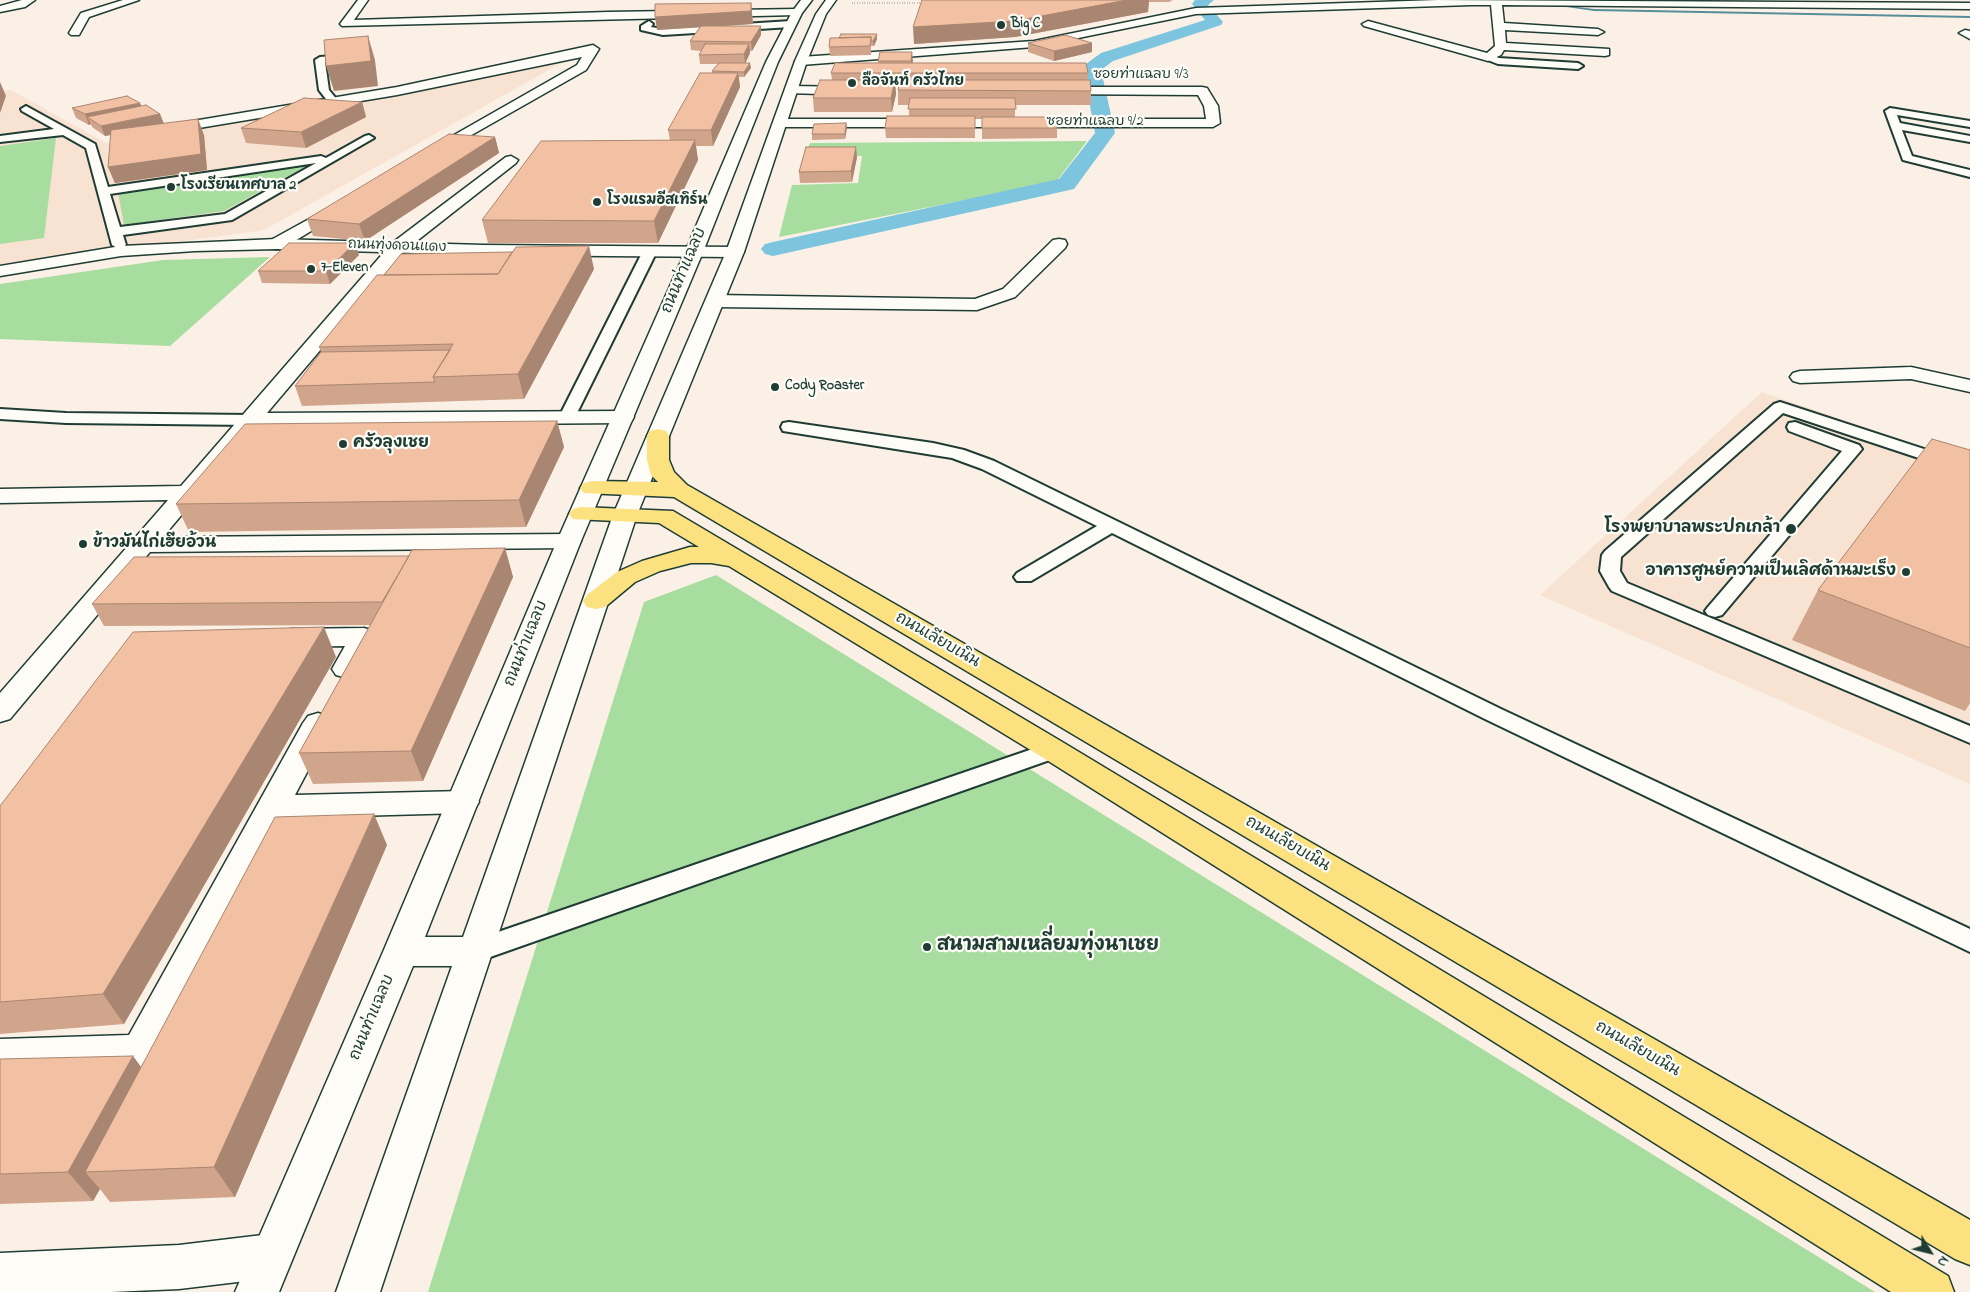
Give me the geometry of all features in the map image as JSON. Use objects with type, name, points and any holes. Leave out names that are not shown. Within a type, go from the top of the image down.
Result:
[{"type":"main road","points":[[658,436],[658,460],[663,474],[679,490]]},
{"type":"main road","name":"ถนนเลียบเนิน","points":[[581,515],[679,490],[1970,1244]]},
{"type":"main road","name":"ถนนเลียบเนิน","points":[[631,502],[664,516],[1053,750],[1932,1292]]},
{"type":"main road","points":[[596,601],[626,577],[651,566],[680,558],[711,555],[741,563]]},
{"type":"street","points":[[0,9],[21,5],[30,0]]},
{"type":"street","points":[[75,33],[85,15],[134,0]]},
{"type":"street","points":[[363,0],[343,27],[811,8]]},
{"type":"street","points":[[421,160],[582,67],[598,41],[608,15],[611,0]]},
{"type":"street","points":[[1896,0],[1908,6]]},
{"type":"street","points":[[787,62],[1034,44],[1196,12],[1215,10],[1230,5],[1471,2],[1523,4],[1573,2],[1817,2],[1908,6],[1970,6]]},
{"type":"street","points":[[1408,23],[1363,24],[1488,56],[1497,52],[1501,46],[1495,22],[1496,3]]},
{"type":"street","points":[[1230,5],[1245,22]]},
{"type":"street","name":"ถนนท่าแฉลบ","points":[[264,1274],[401,952],[581,515],[694,252],[787,62],[811,8],[821,14],[787,62],[791,90],[780,123],[735,252],[631,502],[358,1292]]},
{"type":"street","points":[[1495,22],[1598,32]]},
{"type":"street","points":[[152,131],[397,91],[598,41]]},
{"type":"street","points":[[1501,46],[1605,52]]},
{"type":"street","points":[[791,90],[869,90]]},
{"type":"street","name":"ซอยท่าแฉลบ 9/3","points":[[1046,91],[1202,91],[1212,106]]},
{"type":"street","name":"ซอยท่าแฉลบ 9/2","points":[[780,123],[1213,123],[1212,106]]},
{"type":"street","points":[[0,712],[398,248],[511,160]]},
{"type":"street","points":[[277,244],[353,200]]},
{"type":"street","name":"ถนนทุ่งดอนแดง","points":[[0,271],[121,251],[196,246],[277,244],[398,248],[735,252]]},
{"type":"street","points":[[714,301],[977,304],[1009,293],[1059,244]]},
{"type":"street","points":[[1800,377],[1911,373],[1970,386]]},
{"type":"street","points":[[250,420],[623,417]]},
{"type":"street","points":[[0,496],[188,493]]},
{"type":"street","points":[[143,545],[581,515]]},
{"type":"street","points":[[0,1056],[140,1051],[364,637],[266,639]]},
{"type":"street","points":[[272,807],[463,802]]},
{"type":"street","points":[[401,952],[476,951]]},
{"type":"street","points":[[65,1292],[179,1267]]},
{"type":"street","points":[[0,1275],[179,1267],[264,1274]]},
{"type":"lane","points":[[649,24],[644,28],[663,32],[811,8]]},
{"type":"lane","points":[[1488,56],[1498,60],[1578,66]]},
{"type":"lane","points":[[333,101],[324,90],[320,60],[345,58]]},
{"type":"lane","points":[[26,109],[91,146],[121,251]]},
{"type":"lane","points":[[1948,120],[1963,110]]},
{"type":"lane","points":[[1970,124],[1890,111],[1907,158],[1970,174]]},
{"type":"lane","points":[[1894,125],[1970,139]]},
{"type":"lane","points":[[0,139],[66,131]]},
{"type":"lane","points":[[116,232],[228,216],[369,138]]},
{"type":"lane","points":[[1901,139],[1918,143]]},
{"type":"lane","points":[[104,191],[332,157]]},
{"type":"lane","points":[[567,417],[650,252]]},
{"type":"lane","points":[[1970,470],[1780,407],[1612,555],[1610,571],[1619,587],[1970,735]]},
{"type":"lane","points":[[0,414],[66,418],[250,420]]},
{"type":"lane","points":[[1716,610],[1853,448],[1769,417]]},
{"type":"lane","points":[[788,426],[958,454],[988,465],[1493,714],[1970,941]]},
{"type":"lane","points":[[1024,577],[1111,526]]},
{"type":"lane","points":[[476,951],[1053,750]]},
{"type":"path","points":[[811,8],[921,4]]},
{"type":"shaded area","name":"โรงเรียนเทศบาล 2","points":[[556,61],[563,62],[264,230],[0,267],[0,91],[11,90],[106,143],[387,97]]},
{"type":"shaded area","name":"โรงพยาบาลพระปกเกล้า","points":[[1762,392],[1970,463],[1970,784],[1540,595]]},
{"type":"green space","points":[[56,138],[44,238],[0,244],[0,146]]},
{"type":"green space","points":[[1087,141],[1056,182],[779,237],[792,185],[858,183],[862,156],[805,155],[810,143]]},
{"type":"green space","points":[[312,163],[224,211],[124,225],[118,192]]},
{"type":"green space","points":[[270,257],[170,346],[0,339],[0,284],[163,260]]},
{"type":"green space","name":"สนามสามเหลี่ยมทุ่งนาเชย","points":[[716,575],[1875,1292],[428,1292],[644,602]]},
{"type":"building","points":[[922,0],[1127,0],[1015,21],[913,27]]},
{"type":"building","points":[[751,3],[751,11],[655,17],[655,4]]},
{"type":"building","points":[[701,26],[761,26],[751,42],[690,41]]},
{"type":"building","points":[[841,34],[877,34],[873,41],[871,41],[871,37],[839,38]]},
{"type":"building","points":[[1065,35],[1092,43],[1054,51],[1028,43]]},
{"type":"building","points":[[368,36],[371,61],[326,66],[324,40]]},
{"type":"building","points":[[871,37],[870,46],[829,47],[830,38]]},
{"type":"building","points":[[705,44],[749,44],[744,54],[699,55]]},
{"type":"building","points":[[880,52],[912,52],[911,61],[878,61]]},
{"type":"building","points":[[719,63],[750,63],[744,72],[712,71]]},
{"type":"building","points":[[835,63],[1086,63],[1088,73],[831,73]]},
{"type":"building","points":[[700,73],[738,73],[711,130],[668,130]]},
{"type":"building","points":[[820,80],[895,80],[891,98],[813,98]]},
{"type":"building","points":[[900,80],[1090,80],[1091,91],[898,90]]},
{"type":"building","points":[[127,96],[140,103],[85,114],[72,108]]},
{"type":"building","points":[[304,98],[362,102],[301,132],[241,128]]},
{"type":"building","points":[[910,98],[1015,98],[1016,109],[908,109]]},
{"type":"building","points":[[146,105],[160,114],[101,126],[87,117]]},
{"type":"building","points":[[887,116],[975,116],[975,128],[885,128]]},
{"type":"building","points":[[982,117],[1056,117],[1057,128],[982,128]]},
{"type":"building","points":[[198,119],[201,154],[108,167],[111,130]]},
{"type":"building","points":[[846,123],[845,134],[812,134],[814,124]]},
{"type":"building","points":[[449,134],[495,137],[359,224],[307,219]]},
{"type":"building","name":"โรงแรมอีสเทิร์น","points":[[695,140],[654,221],[482,220],[541,141]]},
{"type":"building","points":[[806,147],[856,147],[851,171],[799,172]]},
{"type":"building","points":[[289,243],[355,243],[326,271],[258,271]]},
{"type":"building","points":[[589,246],[518,374],[433,377],[453,344],[319,347],[377,275],[498,274],[516,247]]},
{"type":"building","points":[[512,252],[498,274],[384,275],[401,254]]},
{"type":"building","points":[[450,350],[433,377],[435,382],[295,386],[321,352]]},
{"type":"building","points":[[557,421],[519,500],[176,504],[245,424]]},
{"type":"building","points":[[1932,439],[1970,450],[1970,648],[1818,590]]},
{"type":"building","points":[[505,548],[411,751],[299,753],[412,550]]},
{"type":"building","points":[[409,556],[382,602],[92,604],[134,557]]},
{"type":"building","points":[[324,627],[103,994],[0,1002],[0,806],[133,632]]},
{"type":"building","points":[[374,814],[214,1167],[85,1172],[275,817]]},
{"type":"building","points":[[133,1056],[68,1172],[0,1174],[0,1059]]},
{"type":"waterway","points":[[773,249],[1066,184],[1105,133],[1092,68],[1107,57],[1215,22],[1199,4],[1207,0]]},
{"type":"waterway","points":[[1522,0],[1594,10],[1970,17]]},
{"type":"place","name":"Big C","points":[[1001,25]]},
{"type":"place","name":"ลือจันท์ ครัวไทย","points":[[852,83]]},
{"type":"place","name":"โรงเรียนเทศบาล 2","points":[[171,187]]},
{"type":"place","name":"โรงแรมอีสเทิร์น","points":[[597,202]]},
{"type":"place","name":"7-Eleven","points":[[311,269]]},
{"type":"place","name":"Cody Roaster","points":[[775,387]]},
{"type":"place","name":"ครัวลุงเชย","points":[[343,444]]},
{"type":"place","name":"โรงพยาบาลพระปกเกล้า","points":[[1791,529]]},
{"type":"place","name":"ข้าวมันไก่เฮียอ้วน","points":[[83,544]]},
{"type":"place","name":"อาคารศูนย์ความเป็นเลิศด้านมะเร็ง","points":[[1906,572]]},
{"type":"place","name":"สนามสามเหลี่ยมทุ่งนาเชย","points":[[927,947]]}]
